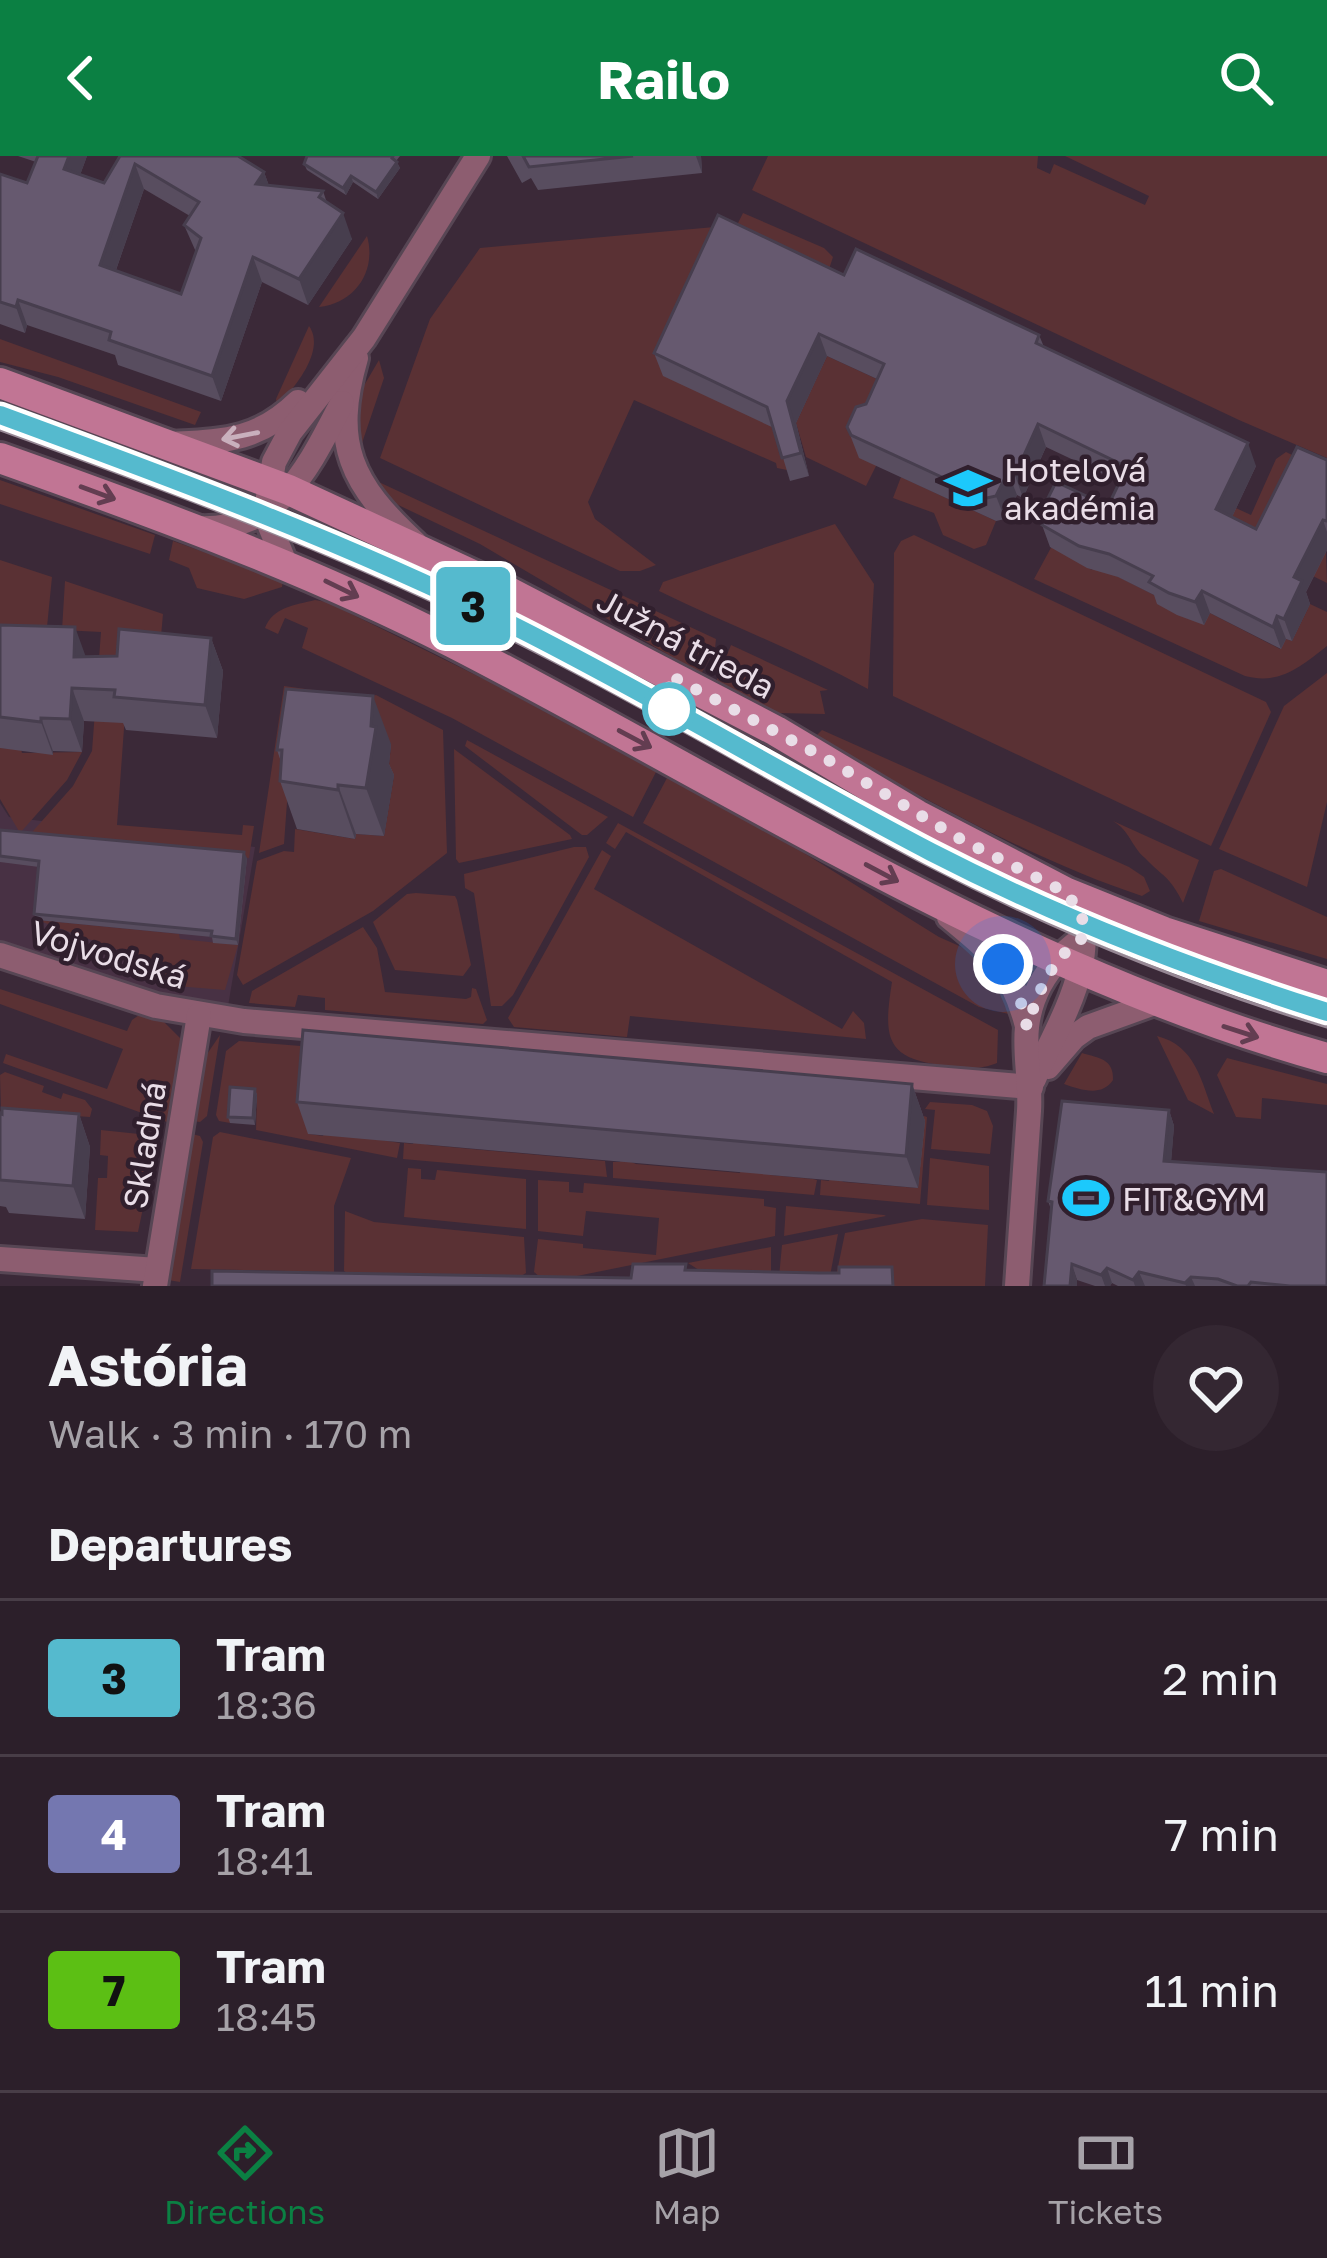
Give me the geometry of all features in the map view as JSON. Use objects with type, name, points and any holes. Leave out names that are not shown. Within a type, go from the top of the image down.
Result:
[{"type":"street","points":[[279,486],[274,462],[290,432],[361,342],[478,156]]},
{"type":"street","points":[[196,528],[234,526],[265,514],[279,486],[304,471],[344,400],[361,342]]},
{"type":"street","points":[[168,444],[236,438],[274,425],[361,342]]},
{"type":"street","name":"Južná trieda","points":[[0,383],[279,486],[426,553],[776,731],[962,840],[1067,893],[1127,919],[1327,985]]},
{"type":"street","points":[[344,400],[348,455],[358,479],[373,501],[426,553]]},
{"type":"street","points":[[0,458],[285,563],[451,642],[924,896],[1068,965],[1157,1002],[1327,1058]]},
{"type":"street","points":[[265,514],[285,563]]},
{"type":"street","points":[[1067,893],[1082,916],[1084,937]]},
{"type":"street","points":[[924,896],[1003,964],[1018,991],[1027,1027],[1030,1087],[1017,1286]]},
{"type":"street","points":[[1027,1027],[1084,937],[1127,919]]},
{"type":"street","name":"Vojvodská","points":[[0,955],[156,1006],[200,1015]]},
{"type":"street","points":[[1030,1087],[1068,965]]},
{"type":"street","points":[[1030,1087],[1074,1036],[1157,1002]]},
{"type":"street","points":[[200,1015],[1030,1087]]},
{"type":"street","name":"Skladná","points":[[156,1278],[200,1015]]},
{"type":"street","points":[[0,1259],[156,1278]]},
{"type":"shaded area","points":[[768,156],[1038,156],[1037,168],[1050,174],[1054,164],[1145,205],[1149,196],[1065,156],[1327,156],[1327,458],[752,190]]},
{"type":"shaded area","points":[[743,213],[824,248],[833,257],[776,429],[779,453],[792,471],[634,400],[588,502],[595,519],[656,565],[620,571],[380,458],[430,319],[480,248],[737,225]]},
{"type":"shaded area","points":[[367,236],[369,261],[360,283],[343,299],[319,307]]},
{"type":"shaded area","points":[[309,326],[314,346],[311,357],[300,379],[277,405],[276,399]]},
{"type":"shaded area","points":[[0,339],[201,412],[195,425],[0,362]]},
{"type":"shaded area","points":[[827,356],[892,386],[876,466],[866,486],[806,457],[796,423]]},
{"type":"shaded area","points":[[379,360],[384,378],[360,449],[352,406]]},
{"type":"shaded area","points":[[1286,452],[1323,470],[1327,583],[1264,552],[1212,497],[1251,515],[1276,459]]},
{"type":"shaded area","points":[[368,477],[716,639],[715,649],[701,674],[480,544],[392,502]]},
{"type":"shaded area","points":[[901,477],[996,521],[986,545],[974,549],[943,535],[934,513],[893,498]]},
{"type":"shaded area","points":[[0,480],[155,535],[150,554],[0,504]]},
{"type":"shaded area","points":[[835,524],[874,584],[868,689],[659,591],[663,582]]},
{"type":"shaded area","points":[[914,535],[1266,702],[1271,712],[1211,846],[893,696],[894,553],[901,541]]},
{"type":"shaded area","points":[[173,541],[283,580],[282,587],[244,599],[197,588],[189,568],[169,560]]},
{"type":"shaded area","points":[[1053,544],[1092,570],[1095,565],[1205,621],[1210,613],[1280,649],[1286,639],[1292,641],[1310,604],[1327,612],[1327,646],[1279,676],[1245,676],[1034,579]]},
{"type":"shaded area","points":[[0,560],[52,577],[47,627],[0,627]]},
{"type":"shaded area","points":[[65,581],[163,614],[160,647],[130,646],[117,825],[242,835],[243,825],[254,826],[249,858],[26,839],[73,786],[92,751],[101,632],[62,630]]},
{"type":"shaded area","points":[[315,600],[490,682],[656,772],[633,817],[452,718],[302,648],[308,628],[285,618],[278,634],[265,628],[279,611]]},
{"type":"shaded area","points":[[731,645],[828,690],[820,691],[825,714],[776,713],[716,682]]},
{"type":"shaded area","points":[[1327,673],[1327,802],[1307,887],[1219,849],[1284,706]]},
{"type":"shaded area","points":[[284,686],[342,694],[294,706],[284,844],[259,853]]},
{"type":"shaded area","points":[[376,695],[443,730],[447,853],[373,911],[243,985],[237,975],[257,861],[294,852],[295,829],[355,839],[356,834],[384,836],[394,776],[388,775],[391,745],[367,697]]},
{"type":"shaded area","points":[[822,730],[1129,867],[1144,877],[1150,891],[1142,896],[1102,882],[975,825],[816,736]]},
{"type":"shaded area","points":[[467,740],[608,817],[582,835],[465,746]]},
{"type":"shaded area","points":[[0,748],[21,749],[22,753],[82,752],[67,780],[20,833],[0,799]]},
{"type":"shaded area","points":[[454,749],[570,835],[572,839],[459,863]]},
{"type":"shaded area","points":[[667,778],[804,853],[939,937],[973,952],[993,970],[1013,1015],[979,1007],[643,823]]},
{"type":"shaded area","points":[[0,803],[9,817],[255,847],[226,1018],[0,955]]},
{"type":"shaded area","points":[[1113,821],[1199,860],[1183,903],[1170,882]]},
{"type":"shaded area","points":[[618,823],[998,1030],[997,1063],[979,1068],[949,1066],[900,1052],[889,1032],[892,982],[626,832],[615,849],[606,843]]},
{"type":"shaded area","points":[[586,847],[589,857],[513,995],[502,1006],[491,1006],[474,893],[465,888],[464,874]]},
{"type":"shaded area","points":[[602,850],[611,856],[594,889],[842,1029],[853,1011],[864,1023],[866,1039],[630,1016],[627,1037],[514,1027],[508,1018]]},
{"type":"shaded area","points":[[1221,869],[1327,917],[1327,959],[1199,921],[1214,871]]},
{"type":"shaded area","points":[[407,894],[455,896],[471,965],[463,976],[395,970],[373,922]]},
{"type":"shaded area","points":[[37,920],[179,934],[180,939],[238,945],[225,990],[176,986],[151,962]]},
{"type":"shaded area","points":[[363,927],[377,948],[385,992],[466,999],[476,989],[487,1020],[483,1024],[325,1010],[325,998],[298,995],[295,1007],[249,1003],[252,991]]},
{"type":"shaded area","points":[[0,989],[127,1031],[142,1013],[164,1022],[181,1039],[167,1122],[3,1063],[6,1054],[107,1089],[123,1049],[0,1004]]},
{"type":"shaded area","points":[[220,1035],[207,1116],[193,1121],[205,1057]]},
{"type":"shaded area","points":[[1157,1036],[1189,1056],[1214,1114],[1188,1100]]},
{"type":"shaded area","points":[[239,1041],[401,1054],[309,1134],[323,1136],[325,1131],[400,1143],[397,1158],[256,1130],[257,1096],[233,1093],[230,1123],[219,1121],[226,1051]]},
{"type":"shaded area","points":[[1082,1053],[1108,1064],[1113,1080],[1103,1089],[1064,1084]]},
{"type":"shaded area","points":[[1227,1058],[1327,1084],[1327,1105],[1262,1098],[1261,1119],[1236,1117],[1217,1075]]},
{"type":"shaded area","points":[[5,1072],[44,1086],[42,1092],[61,1099],[63,1093],[85,1100],[92,1109],[90,1117],[1,1111],[0,1075]]},
{"type":"shaded area","points":[[930,1102],[987,1111],[993,1126],[990,1154],[931,1149],[935,1110],[925,1109]]},
{"type":"shaded area","points":[[924,1116],[920,1204],[820,1195],[821,1180],[829,1181],[830,1176],[844,1182],[918,1188]]},
{"type":"shaded area","points":[[101,1130],[158,1136],[138,1232],[95,1230],[98,1178],[107,1178],[108,1156],[100,1155]]},
{"type":"shaded area","points":[[220,1132],[351,1158],[334,1206],[334,1272],[191,1269],[213,1137]]},
{"type":"shaded area","points":[[192,1134],[203,1142],[180,1282],[168,1280]]},
{"type":"shaded area","points":[[414,1139],[428,1145],[605,1161],[607,1177],[403,1159],[404,1143],[413,1144]]},
{"type":"shaded area","points":[[622,1158],[636,1164],[740,1173],[741,1168],[817,1180],[814,1195],[613,1178],[613,1162]]},
{"type":"shaded area","points":[[930,1158],[989,1166],[989,1210],[927,1205]]},
{"type":"shaded area","points":[[408,1168],[421,1169],[421,1179],[435,1180],[437,1170],[526,1179],[526,1229],[404,1217]]},
{"type":"shaded area","points":[[538,1180],[569,1182],[569,1192],[583,1193],[584,1183],[764,1199],[764,1206],[776,1208],[775,1236],[572,1277],[540,1277],[534,1272],[538,1239],[656,1255],[659,1218],[586,1211],[583,1236],[538,1231]]},
{"type":"shaded area","points":[[786,1206],[884,1215],[886,1216],[784,1236]]},
{"type":"shaded area","points":[[345,1211],[374,1222],[524,1237],[526,1273],[348,1274],[344,1271]]},
{"type":"shaded area","points":[[922,1219],[988,1225],[985,1286],[839,1286],[835,1281],[845,1233]]},
{"type":"shaded area","points":[[838,1234],[829,1281],[779,1277],[782,1245]]},
{"type":"shaded area","points":[[771,1247],[771,1277],[713,1279],[688,1263]]},
{"type":"building","points":[[38,156],[69,156],[64,169],[104,183],[120,156],[238,156],[264,172],[256,184],[323,191],[319,197],[343,213],[299,279],[253,257],[212,376],[109,340],[111,332],[18,300],[16,307],[0,302],[0,174],[27,183]],"holes":[[[135,164],[199,202],[184,225],[201,238],[181,294],[100,265]]]},
{"type":"building","points":[[307,156],[393,156],[397,162],[376,192],[351,176],[343,188],[304,164]]},
{"type":"building","points":[[523,156],[633,156],[529,167]]},
{"type":"building","points":[[718,215],[844,275],[856,249],[1039,335],[1036,343],[1248,443],[1216,509],[1256,529],[1297,447],[1327,460],[1327,521],[1323,520],[1294,577],[1302,581],[1284,619],[1277,616],[1273,627],[1202,591],[1195,602],[1169,593],[1149,582],[1153,576],[1109,554],[1079,546],[1042,525],[1050,508],[1044,506],[1056,482],[1108,506],[1127,467],[1038,424],[1015,475],[1008,472],[996,496],[987,498],[851,435],[847,427],[856,407],[866,404],[884,364],[819,334],[787,401],[801,453],[782,458],[767,407],[654,353]]},
{"type":"building","points":[[0,625],[75,627],[74,657],[117,656],[119,629],[211,638],[205,705],[114,697],[115,690],[72,688],[70,719],[41,718],[41,722],[0,717]]},
{"type":"building","points":[[286,689],[373,696],[371,726],[376,727],[366,788],[338,785],[338,790],[280,781],[282,750],[277,750]]},
{"type":"building","points":[[0,830],[244,852],[236,939],[211,936],[212,931],[34,914],[39,861],[0,856]]},
{"type":"building","points":[[303,1030],[912,1084],[906,1156],[297,1102]]},
{"type":"building","points":[[230,1087],[255,1089],[253,1118],[228,1117]]},
{"type":"building","points":[[1062,1101],[1169,1110],[1164,1161],[1327,1172],[1327,1286],[1251,1282],[1237,1286],[1191,1277],[1185,1283],[1139,1272],[1133,1280],[1107,1268],[1101,1275],[1072,1264],[1070,1286],[1044,1286],[1052,1202],[1048,1201]]},
{"type":"building","points":[[2,1108],[79,1114],[73,1186],[0,1180]]},
{"type":"building","points":[[633,1264],[819,1273],[839,1273],[839,1267],[892,1267],[893,1286],[212,1286],[212,1271],[631,1278]]},
{"type":"tram line","name":"3","points":[[0,415],[185,482],[403,572],[561,650],[999,885],[1172,959],[1327,1012]]},
{"type":"tram line","points":[[0,430],[210,508],[417,594],[598,685],[973,888],[1173,975],[1327,1027]]},
{"type":"place","name":"Hotelová akadémia","points":[[968,488]]},
{"type":"place","name":"FIT&GYM","points":[[1086,1198]]},
{"type":"route","points":[[669,709],[669,675],[825,758],[962,840],[1067,893],[1082,916],[1084,937],[1062,952],[1048,973],[1027,1027],[1018,991],[1003,964]]}]
